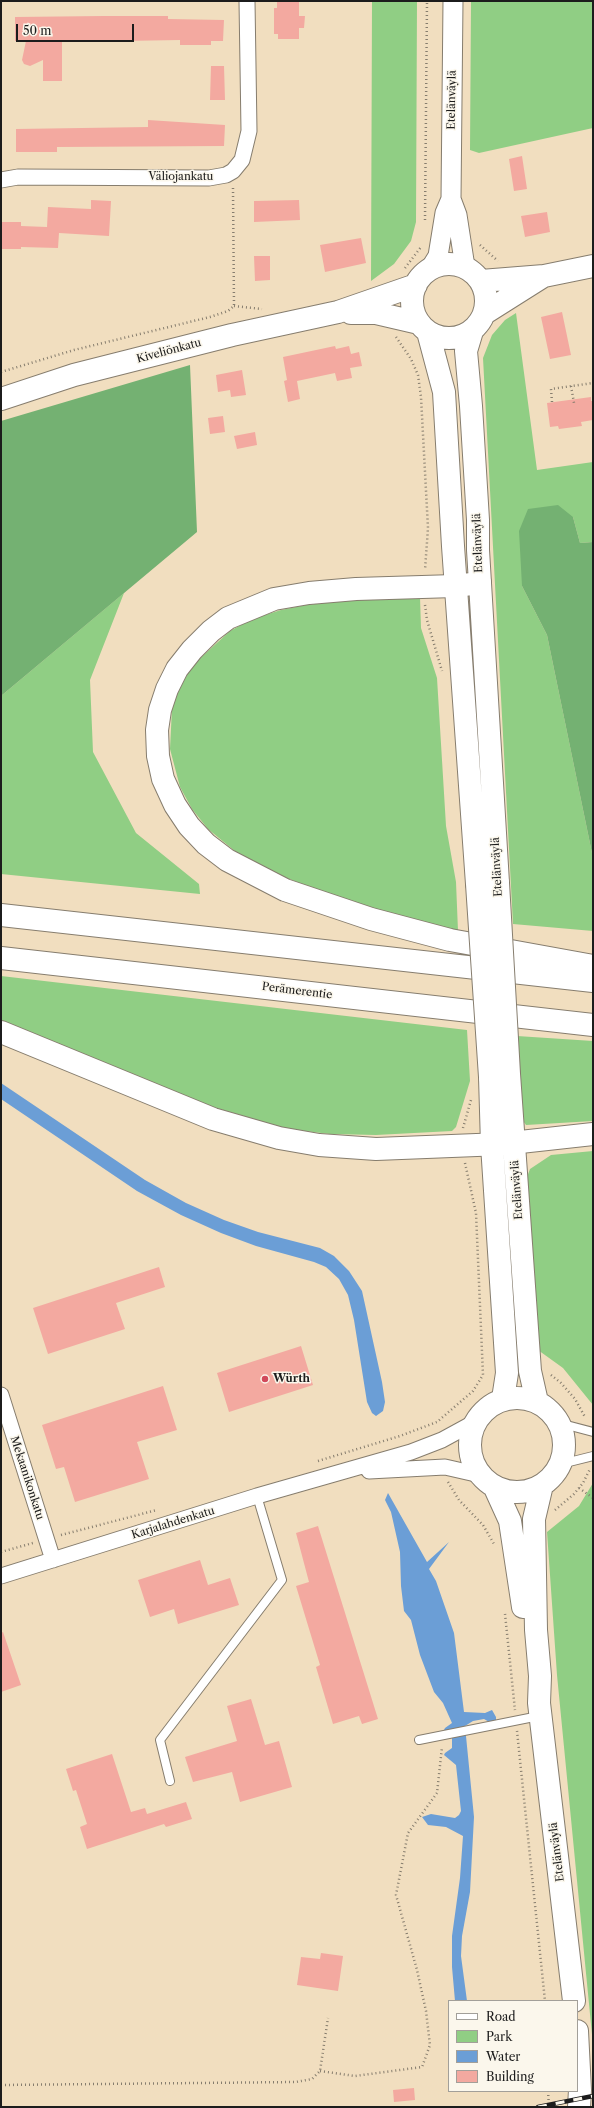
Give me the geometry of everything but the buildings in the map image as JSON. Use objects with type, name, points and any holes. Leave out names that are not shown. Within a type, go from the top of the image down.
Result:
[{"type":"main road","points":[[473,274],[486,296],[485,313],[482,320],[472,332],[461,337],[450,339],[438,337],[423,328],[412,305],[416,285],[430,269],[442,264],[454,264],[473,274],[544,276],[593,266]]},
{"type":"main road","points":[[485,313],[544,276]]},
{"type":"main road","name":"Kiveliönkatu","points":[[1,399],[74,376],[232,334],[338,312],[416,285]]},
{"type":"main road","name":"Kiveliönkatu","points":[[338,312],[376,313],[423,328]]},
{"type":"main road","name":"Etelänväylä","points":[[423,328],[444,392],[456,586],[488,884]]},
{"type":"main road","name":"Etelänväylä","points":[[472,332],[466,351],[472,421],[480,583],[488,884],[500,1076],[514,1143],[530,1371],[537,1402]]},
{"type":"main road","points":[[480,583],[456,586],[356,589],[309,593],[274,599],[228,618],[211,631],[192,650],[177,669],[167,689],[160,710],[157,730],[158,756],[163,779],[175,805],[189,826],[206,844],[227,860],[285,890],[317,903],[450,940],[593,966]]},
{"type":"main road","points":[[1,915],[593,981]]},
{"type":"main road","name":"Perämerentie","points":[[1,958],[593,1025]]},
{"type":"main road","points":[[1,1032],[213,1120],[279,1138],[319,1145],[376,1148],[492,1145],[593,1134]]},
{"type":"main road","name":"Etelänväylä","points":[[500,1076],[492,1145],[506,1373],[503,1399]]},
{"type":"main road","points":[[520,1398],[537,1402],[550,1411],[559,1423],[565,1443],[561,1464],[542,1485],[531,1491],[519,1493],[507,1492],[487,1481],[471,1459],[469,1440],[475,1422],[487,1408],[503,1399],[520,1398]]},
{"type":"main road","name":"Etelänväylä","points":[[487,1481],[510,1521],[517,1563],[530,1674],[540,1710]]},
{"type":"main road","name":"Etelänväylä","points":[[542,1485],[534,1519],[536,1630],[540,1676],[540,1710],[574,2000]]},
{"type":"main road","points":[[578,2051],[580,2090],[579,2107]]},
{"type":"street","name":"Väliojankatu","points":[[1,180],[18,177],[209,178],[230,173],[242,160],[249,131],[247,1]]},
{"type":"street","name":"Etelänväylä","points":[[453,1],[451,199],[457,215],[473,274]]},
{"type":"street","name":"Etelänväylä","points":[[430,269],[438,256],[445,213],[451,199]]},
{"type":"street","name":"Mekaanikonkatu","points":[[1,1395],[53,1560]]},
{"type":"street","name":"Karjalahdenkatu","points":[[1,1576],[257,1496],[346,1472],[411,1452],[442,1440],[475,1422]]},
{"type":"street","name":"Karjalahdenkatu","points":[[346,1472],[445,1467],[487,1481]]},
{"type":"lane","points":[[559,1423],[593,1432]]},
{"type":"lane","points":[[561,1464],[593,1456]]},
{"type":"lane","points":[[170,1780],[160,1740],[282,1580],[257,1496]]},
{"type":"lane","points":[[419,1740],[443,1736],[540,1710]]},
{"type":"path","points":[[1,372],[74,350],[210,317],[228,311],[234,306],[233,186],[230,173]]},
{"type":"path","points":[[552,402],[551,389],[593,383]]},
{"type":"path","points":[[571,386],[574,403]]},
{"type":"path","points":[[462,1133],[472,1095]]},
{"type":"path","points":[[317,1461],[400,1436],[437,1422],[473,1391],[483,1375],[476,1213],[464,1158]]},
{"type":"path","points":[[546,1372],[560,1383],[574,1399],[585,1418]]},
{"type":"path","points":[[550,1514],[563,1504],[579,1488],[591,1466]]},
{"type":"path","points":[[579,1488],[593,1498]]},
{"type":"path","points":[[1,1552],[159,1509]]},
{"type":"path","points":[[320,2071],[355,2076],[422,2067],[430,2045],[417,1970],[396,1895],[408,1833],[437,1793],[443,1736]]},
{"type":"path","points":[[1,2085],[296,2082],[312,2079],[320,2071],[328,2018]]},
{"type":"path","points":[[548,2092],[548,2107]]},
{"type":"green space","points":[[372,1],[417,1],[416,222],[411,241],[394,264],[371,281]]},
{"type":"green space","points":[[471,1],[593,1],[593,128],[479,153],[470,150]]},
{"type":"green space","points":[[516,313],[537,470],[593,462],[593,542],[580,543],[573,517],[522,586],[547,635],[593,858],[593,931],[513,924],[483,358],[492,335],[505,320]]},
{"type":"green space","points":[[190,365],[197,532],[1,696],[1,421]]},
{"type":"green space","points":[[558,505],[573,517],[580,543],[593,542],[593,858],[547,635],[522,586],[519,531],[528,509]]},
{"type":"green space","points":[[124,593],[90,680],[93,752],[136,833],[199,884],[200,894],[1,874],[1,696]]},
{"type":"green space","points":[[420,597],[421,628],[437,678],[446,826],[456,882],[458,931],[343,900],[279,875],[236,852],[208,829],[192,809],[180,787],[170,749],[172,708],[181,683],[196,662],[230,631],[252,619],[281,610],[306,605],[341,601]]},
{"type":"green space","points":[[1,976],[467,1030],[470,1081],[456,1127],[452,1131],[376,1135],[330,1134],[288,1129],[196,1102],[1,1021]]},
{"type":"green space","points":[[517,1036],[593,1041],[593,1121],[526,1125],[521,1118]]},
{"type":"green space","points":[[593,1151],[593,1405],[563,1368],[538,1350],[525,1182],[530,1169],[551,1155]]},
{"type":"green space","points":[[593,1483],[593,2045],[557,1675],[547,1532],[579,1506]]},
{"type":"water","points":[[1,1083],[145,1180],[186,1203],[224,1220],[258,1232],[320,1248],[334,1256],[349,1271],[362,1291],[382,1382],[385,1402],[383,1411],[376,1416],[372,1413],[367,1402],[354,1320],[348,1295],[339,1279],[326,1267],[314,1262],[256,1246],[221,1233],[181,1215],[137,1191],[1,1099]]},
{"type":"water","points":[[388,1493],[427,1562],[449,1542],[429,1569],[436,1581],[454,1633],[464,1712],[485,1713],[492,1710],[496,1717],[496,1720],[491,1723],[484,1719],[473,1721],[465,1726],[474,1817],[470,1892],[462,1936],[461,1956],[467,2000],[455,2000],[452,1967],[452,1936],[460,1878],[463,1836],[446,1827],[428,1825],[422,1817],[431,1814],[455,1818],[461,1811],[456,1765],[444,1755],[452,1748],[452,1737],[443,1732],[445,1728],[452,1723],[443,1703],[434,1692],[420,1655],[411,1620],[404,1611],[401,1586],[400,1552],[391,1512],[385,1500]]},
{"type":"railway","points":[[538,2107],[593,2096]]},
{"type":"place","name":"Würth","points":[[265,1379]]}]
